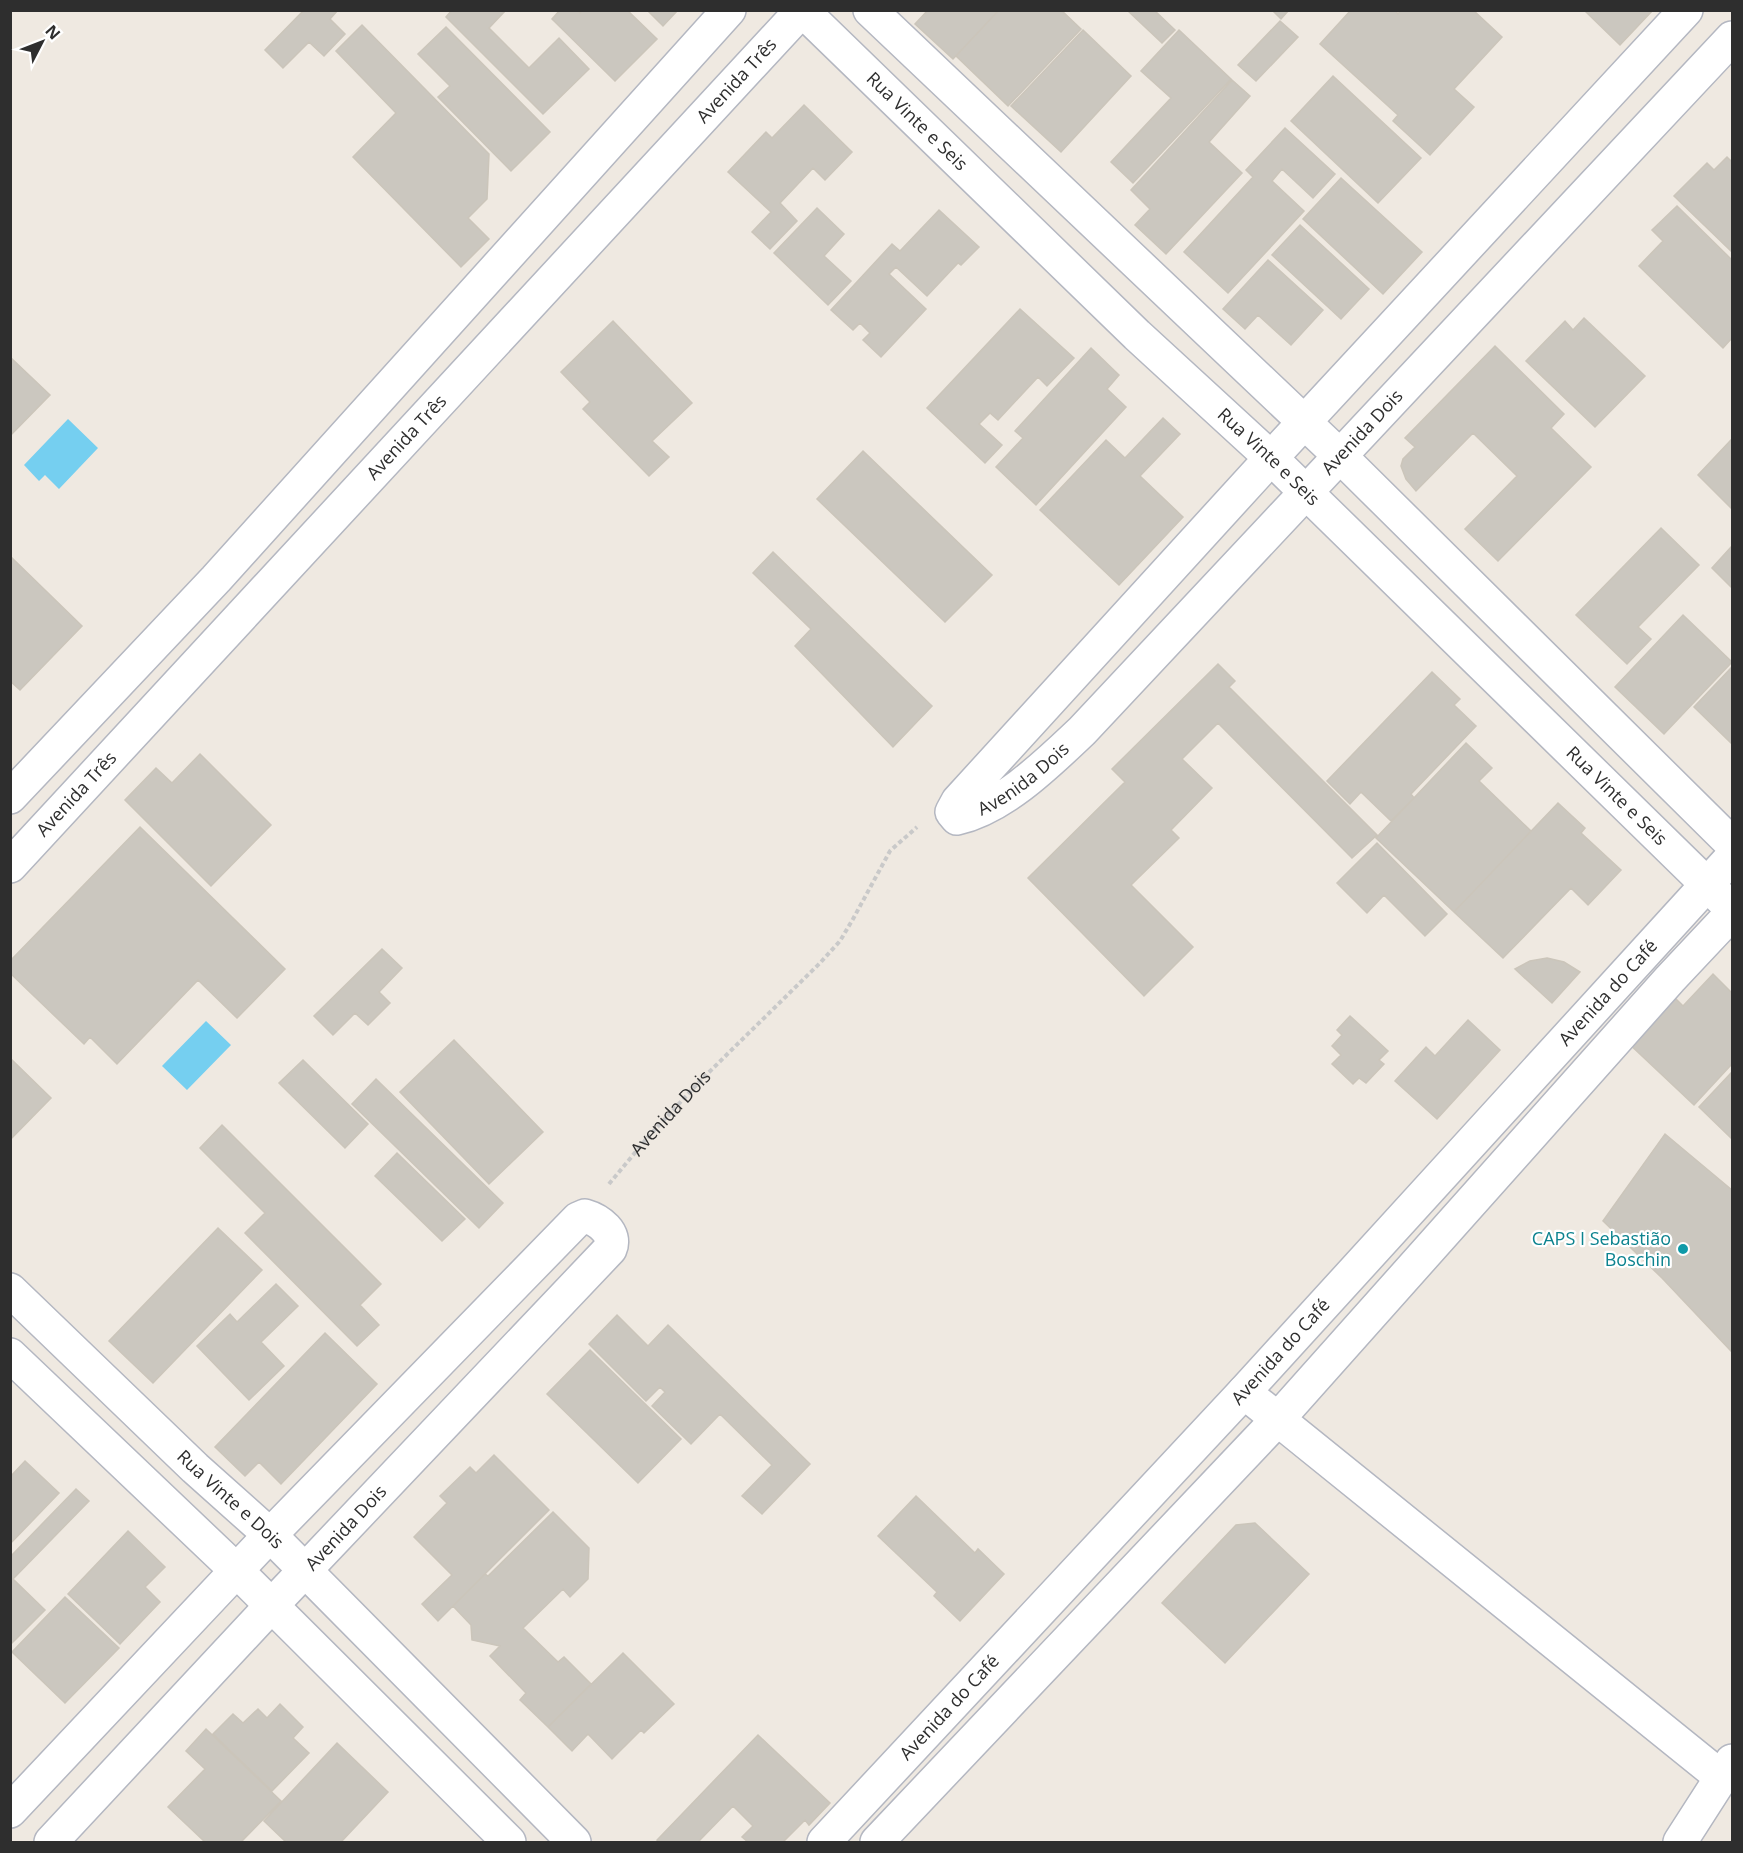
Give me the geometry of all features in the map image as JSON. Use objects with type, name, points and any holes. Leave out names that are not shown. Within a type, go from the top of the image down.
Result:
[{"type":"street","points":[[10,797],[225,570],[729,10]]},
{"type":"street","name":"Rua Vinte e Seis","points":[[802,10],[1137,335],[1271,458],[1732,911]]},
{"type":"street","name":"Avenida Três","points":[[10,866],[802,10]]},
{"type":"street","points":[[870,10],[1340,456],[1732,844]]},
{"type":"street","name":"Avenida Dois","points":[[1686,10],[1271,458],[958,801],[952,812],[957,818],[971,815],[1006,794],[1045,766],[1082,731],[1732,38]]},
{"type":"street","name":"Avenida do Café","points":[[824,1842],[1244,1392],[1732,857]]},
{"type":"street","name":"Avenida do Café","points":[[877,1842],[1276,1420],[1732,911]]},
{"type":"street","points":[[10,1812],[270,1535],[578,1219],[585,1216]]},
{"type":"street","name":"Avenida Dois","points":[[51,1842],[610,1249],[613,1242],[608,1232],[597,1220],[585,1216]]},
{"type":"street","name":"Rua Vinte e Dois","points":[[10,1290],[195,1468],[270,1535],[574,1842]]},
{"type":"street","points":[[10,1355],[272,1605],[509,1842]]},
{"type":"street","points":[[1244,1392],[1276,1420],[1727,1769],[1680,1842]]},
{"type":"path","name":"Avenida Dois","points":[[585,1216],[648,1137],[700,1081],[840,941],[890,851],[932,816],[955,807]]},
{"type":"water","points":[[68,419],[98,448],[59,489],[45,475],[39,481],[24,465]]},
{"type":"water","points":[[206,1021],[231,1045],[187,1090],[162,1066]]},
{"type":"building","points":[[304,10],[338,10],[330,19],[345,34],[324,56],[309,42],[283,68],[265,50]]},
{"type":"building","points":[[452,10],[506,10],[489,28],[529,68],[559,38],[589,69],[543,114],[446,17]]},
{"type":"building","points":[[560,10],[578,10],[580,13],[582,10],[627,10],[657,39],[615,81],[552,19]]},
{"type":"building","points":[[647,10],[678,10],[663,26]]},
{"type":"building","points":[[928,10],[999,10],[953,59],[915,24]]},
{"type":"building","points":[[999,10],[1061,10],[1081,29],[1008,106],[956,56]]},
{"type":"building","points":[[1127,10],[1154,10],[1175,30],[1162,43]]},
{"type":"building","points":[[1272,10],[1289,10],[1281,19]]},
{"type":"building","points":[[1351,10],[1395,10],[1398,14],[1401,10],[1473,10],[1502,37],[1454,89],[1474,107],[1430,155],[1393,121],[1398,115],[1320,44]]},
{"type":"building","points":[[1584,10],[1653,10],[1620,45]]},
{"type":"building","points":[[1280,21],[1298,37],[1256,81],[1238,65]]},
{"type":"building","points":[[362,25],[489,154],[487,199],[468,218],[489,239],[461,267],[353,157],[396,113],[336,51]]},
{"type":"building","points":[[446,27],[550,132],[511,171],[438,97],[450,86],[418,54]]},
{"type":"building","points":[[1083,30],[1131,76],[1061,152],[1011,106]]},
{"type":"building","points":[[1179,30],[1231,79],[1133,183],[1111,162],[1171,98],[1141,71]]},
{"type":"building","points":[[1333,76],[1421,158],[1378,203],[1291,121]]},
{"type":"building","points":[[1232,80],[1250,96],[1209,142],[1242,173],[1166,254],[1135,225],[1150,209],[1131,190]]},
{"type":"building","points":[[804,105],[852,152],[825,180],[813,168],[780,203],[797,221],[770,249],[752,232],[771,212],[728,172],[766,132],[772,138]]},
{"type":"building","points":[[1285,128],[1335,174],[1313,198],[1282,169],[1272,181],[1304,211],[1228,293],[1184,252],[1253,177],[1246,170]]},
{"type":"building","points":[[1727,157],[1732,162],[1732,252],[1674,196],[1707,163],[1714,170]]},
{"type":"building","points":[[1341,178],[1422,252],[1383,294],[1303,219]]},
{"type":"building","points":[[1677,206],[1732,260],[1732,338],[1723,348],[1639,266],[1663,241],[1652,230]]},
{"type":"building","points":[[817,208],[844,234],[824,256],[851,281],[828,305],[774,253]]},
{"type":"building","points":[[939,210],[979,247],[961,265],[958,263],[927,296],[896,267],[889,274],[926,309],[881,357],[863,340],[870,333],[860,323],[853,330],[831,310],[892,244],[900,251]]},
{"type":"building","points":[[1300,225],[1369,289],[1341,319],[1272,255]]},
{"type":"building","points":[[1268,260],[1323,310],[1291,345],[1258,315],[1245,329],[1223,309]]},
{"type":"building","points":[[1020,309],[1074,358],[1047,386],[1038,377],[998,420],[990,413],[979,424],[1002,445],[985,463],[927,408]]},
{"type":"building","points":[[1584,318],[1645,376],[1595,427],[1526,361],[1565,321],[1573,330]]},
{"type":"building","points":[[613,321],[692,403],[652,441],[669,457],[649,476],[583,409],[590,402],[561,372]]},
{"type":"building","points":[[1495,346],[1564,414],[1551,428],[1591,467],[1498,561],[1465,529],[1517,476],[1473,433],[1416,491],[1406,479],[1401,466],[1403,459],[1415,447],[1405,438]]},
{"type":"building","points":[[1091,348],[1119,375],[1107,389],[1126,407],[1036,505],[996,467],[1023,438],[1015,431]]},
{"type":"building","points":[[10,357],[50,395],[10,436]]},
{"type":"building","points":[[1163,418],[1180,434],[1140,476],[1183,517],[1119,585],[1040,510],[1106,440],[1125,458]]},
{"type":"building","points":[[1732,439],[1732,509],[1698,475]]},
{"type":"building","points":[[863,451],[992,575],[945,622],[817,499]]},
{"type":"building","points":[[1661,528],[1699,565],[1638,627],[1651,639],[1627,664],[1576,615]]},
{"type":"building","points":[[1732,546],[1732,588],[1712,568]]},
{"type":"building","points":[[773,552],[932,706],[893,747],[795,646],[811,629],[753,573]]},
{"type":"building","points":[[10,556],[82,626],[20,690],[10,681]]},
{"type":"building","points":[[1683,615],[1732,662],[1664,734],[1615,687]]},
{"type":"building","points":[[1218,664],[1235,681],[1229,687],[1377,835],[1352,858],[1218,723],[1182,759],[1212,788],[1171,830],[1179,838],[1131,885],[1193,947],[1144,996],[1028,878],[1125,782],[1112,769]]},
{"type":"building","points":[[1732,667],[1732,744],[1694,707]]},
{"type":"building","points":[[1432,672],[1460,699],[1454,705],[1476,726],[1411,794],[1414,798],[1391,821],[1361,792],[1350,804],[1327,781]]},
{"type":"building","points":[[1466,743],[1492,768],[1479,781],[1531,831],[1454,912],[1376,838]]},
{"type":"building","points":[[200,754],[271,825],[211,886],[125,800],[156,768],[172,783]]},
{"type":"building","points":[[1558,803],[1585,828],[1581,833],[1621,870],[1588,905],[1571,888],[1503,958],[1454,912]]},
{"type":"building","points":[[140,827],[285,969],[237,1018],[198,980],[117,1064],[90,1037],[84,1044],[10,973],[10,961]]},
{"type":"building","points":[[1377,843],[1447,914],[1425,936],[1384,895],[1367,913],[1337,883]]},
{"type":"building","points":[[382,949],[402,968],[379,992],[390,1003],[368,1025],[355,1013],[333,1035],[314,1016]]},
{"type":"building","points":[[1547,958],[1564,962],[1580,972],[1552,1003],[1515,969],[1530,961]]},
{"type":"building","points":[[1713,974],[1732,993],[1732,1064],[1694,1105],[1625,1040],[1670,993],[1683,1006]]},
{"type":"building","points":[[1350,1016],[1388,1051],[1379,1060],[1384,1064],[1366,1083],[1359,1078],[1353,1084],[1332,1064],[1341,1055],[1332,1046],[1342,1035],[1337,1030]]},
{"type":"building","points":[[1468,1020],[1500,1050],[1437,1119],[1395,1081],[1426,1047],[1435,1056]]},
{"type":"building","points":[[454,1040],[543,1132],[489,1184],[400,1092]]},
{"type":"building","points":[[10,1058],[51,1098],[10,1140]]},
{"type":"building","points":[[303,1060],[368,1124],[345,1148],[279,1083]]},
{"type":"building","points":[[1732,1072],[1732,1139],[1699,1107]]},
{"type":"building","points":[[376,1079],[503,1203],[479,1228],[352,1104]]},
{"type":"building","points":[[222,1125],[381,1284],[360,1305],[379,1325],[357,1346],[245,1233],[265,1213],[200,1148]]},
{"type":"building","name":"CAPS I Sebastião Boschin","points":[[1665,1134],[1732,1190],[1732,1352],[1662,1278],[1603,1221]]},
{"type":"building","points":[[397,1153],[465,1219],[442,1241],[375,1176]]},
{"type":"building","points":[[218,1228],[262,1270],[153,1383],[109,1341]]},
{"type":"building","points":[[276,1284],[298,1306],[261,1342],[284,1366],[249,1400],[197,1346],[230,1314],[237,1322]]},
{"type":"building","points":[[617,1315],[648,1346],[668,1325],[810,1464],[762,1514],[742,1496],[772,1465],[720,1414],[691,1444],[652,1406],[665,1392],[660,1387],[646,1401],[589,1344]]},
{"type":"building","points":[[325,1333],[377,1384],[281,1484],[259,1462],[245,1476],[215,1447]]},
{"type":"building","points":[[590,1350],[681,1439],[638,1483],[547,1394]]},
{"type":"building","points":[[494,1455],[549,1510],[438,1621],[422,1604],[452,1575],[414,1537],[447,1503],[440,1496],[470,1467],[476,1473]]},
{"type":"building","points":[[25,1461],[59,1493],[10,1544],[10,1477]]},
{"type":"building","points":[[76,1489],[89,1501],[13,1579],[45,1610],[10,1645],[10,1557]]},
{"type":"building","points":[[916,1496],[975,1553],[978,1549],[1004,1574],[960,1621],[934,1596],[937,1592],[878,1536]]},
{"type":"building","points":[[553,1512],[589,1548],[588,1579],[570,1597],[563,1589],[523,1628],[558,1662],[564,1657],[591,1684],[548,1727],[520,1700],[526,1693],[490,1656],[500,1646],[472,1640],[471,1625],[453,1606],[485,1574],[488,1576]]},
{"type":"building","points":[[1255,1523],[1309,1574],[1225,1663],[1162,1603],[1236,1525]]},
{"type":"building","points":[[128,1531],[165,1567],[145,1587],[160,1602],[120,1644],[68,1594]]},
{"type":"building","points":[[65,1597],[119,1648],[65,1703],[12,1652]]},
{"type":"building","points":[[623,1653],[674,1704],[644,1733],[641,1730],[612,1759],[588,1734],[572,1751],[548,1727]]},
{"type":"building","points":[[280,1704],[303,1727],[293,1738],[309,1753],[272,1791],[213,1734],[233,1714],[243,1723],[258,1709],[267,1718]]},
{"type":"building","points":[[206,1729],[281,1801],[241,1842],[205,1842],[168,1807],[205,1769],[186,1751]]},
{"type":"building","points":[[758,1735],[830,1803],[809,1825],[805,1820],[783,1842],[748,1842],[742,1837],[753,1826],[733,1806],[698,1842],[660,1842],[657,1840]]},
{"type":"building","points":[[337,1743],[388,1792],[341,1842],[286,1842],[264,1821]]},
{"type":"place","name":"CAPS I Sebastião Boschin","points":[[1683,1249]]}]
